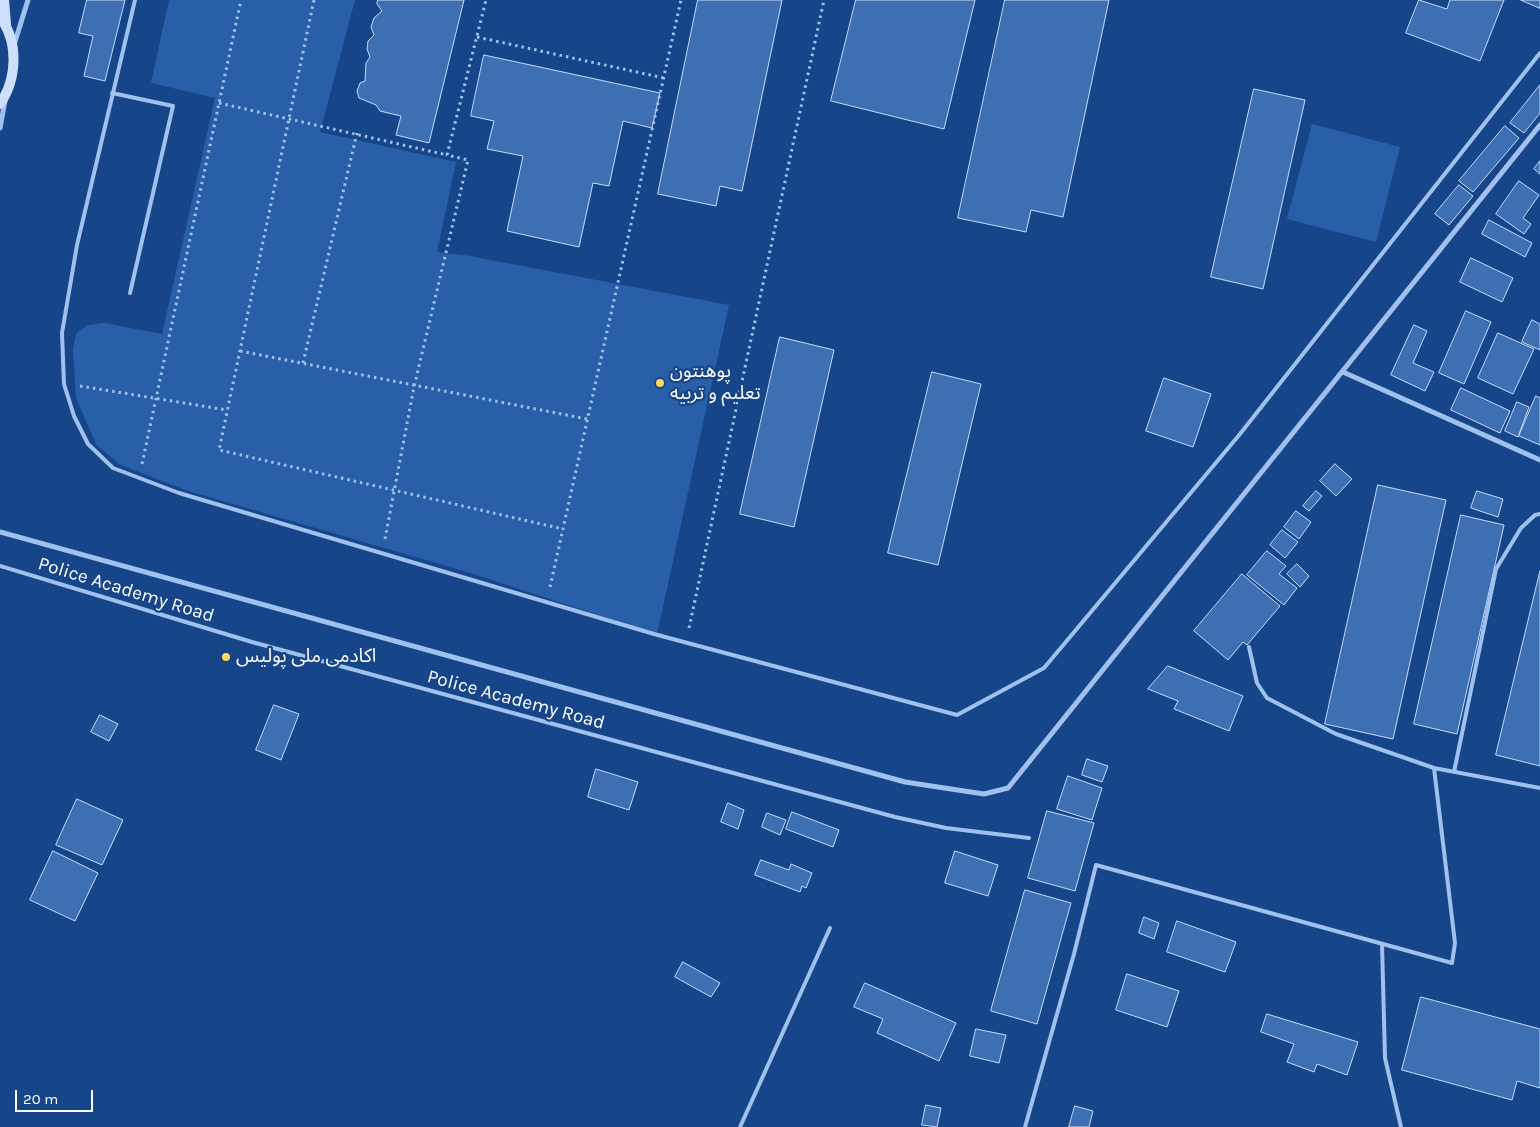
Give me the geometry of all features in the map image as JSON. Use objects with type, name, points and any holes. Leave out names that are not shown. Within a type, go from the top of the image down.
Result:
[{"type":"main road","points":[[3,100],[13,72],[13,48],[3,21],[4,0]]},
{"type":"street","points":[[13,48],[28,0]]},
{"type":"street","points":[[0,128],[3,100]]},
{"type":"street","points":[[0,532],[905,782],[984,794],[1008,788],[1540,125]]},
{"type":"street","points":[[1343,372],[1540,460]]},
{"type":"lane","points":[[135,0],[77,246],[62,333],[64,384],[74,416],[88,444],[113,468],[179,493],[546,602],[957,715],[992,698],[1044,668],[1240,434],[1540,53]]},
{"type":"lane","points":[[112,93],[173,106],[130,293]]},
{"type":"lane","points":[[1454,772],[1496,569],[1521,528],[1535,515],[1540,514]]},
{"type":"lane","name":"Police Academy Road","points":[[0,566],[252,642],[895,817],[946,828],[1029,838]]},
{"type":"lane","points":[[1249,647],[1257,683],[1267,698],[1336,734],[1434,768],[1540,788]]},
{"type":"lane","points":[[1025,1127],[1074,954],[1096,865],[1452,963],[1455,943],[1434,768]]},
{"type":"lane","points":[[740,1127],[830,928]]},
{"type":"lane","points":[[1382,944],[1384,1058],[1401,1127]]},
{"type":"path","points":[[138,478],[241,0]]},
{"type":"path","points":[[314,0],[219,450],[562,529]]},
{"type":"path","points":[[447,155],[486,0]]},
{"type":"path","points":[[546,602],[681,0]]},
{"type":"path","points":[[686,642],[824,0]]},
{"type":"path","points":[[477,37],[664,78]]},
{"type":"path","points":[[219,103],[357,133],[468,160],[414,387],[382,553]]},
{"type":"path","points":[[303,363],[357,133]]},
{"type":"path","points":[[240,351],[587,420]]},
{"type":"path","points":[[64,384],[227,410]]},
{"type":"shaded area","points":[[169,0],[355,0],[320,132],[456,162],[437,252],[464,255],[729,305],[657,634],[470,573],[185,490],[119,464],[96,444],[76,398],[73,350],[76,334],[87,325],[105,323],[162,334],[215,98],[151,83]]},
{"type":"shaded area","points":[[1312,124],[1400,147],[1376,242],[1287,219]]},
{"type":"building","points":[[87,0],[125,0],[105,81],[84,76],[93,36],[79,33]]},
{"type":"building","points":[[378,0],[464,0],[429,143],[396,135],[401,116],[380,111],[376,105],[359,98],[357,91],[360,83],[365,81],[366,63],[370,57],[367,49],[368,41],[374,35],[371,27],[374,18],[382,11],[377,4]]},
{"type":"building","points":[[698,0],[782,0],[742,191],[720,186],[716,206],[658,194]]},
{"type":"building","points":[[856,0],[975,0],[944,129],[831,101]]},
{"type":"building","points":[[1005,0],[1109,0],[1063,217],[1031,210],[1026,232],[958,218]]},
{"type":"building","points":[[1419,0],[1447,9],[1450,0],[1504,0],[1480,61],[1406,33]]},
{"type":"building","points":[[1521,0],[1540,0],[1540,8]]},
{"type":"building","points":[[484,55],[660,93],[652,128],[623,121],[609,186],[593,183],[579,247],[507,231],[523,156],[487,149],[494,121],[471,116]]},
{"type":"building","points":[[1540,85],[1540,113],[1524,133],[1510,123]]},
{"type":"building","points":[[1254,89],[1305,100],[1263,289],[1211,277]]},
{"type":"building","points":[[1505,126],[1519,138],[1473,192],[1459,181]]},
{"type":"building","points":[[1540,161],[1540,174],[1534,169]]},
{"type":"building","points":[[1519,181],[1539,195],[1523,218],[1531,224],[1524,234],[1496,214]]},
{"type":"building","points":[[1459,185],[1473,196],[1449,225],[1435,214]]},
{"type":"building","points":[[1489,220],[1532,243],[1525,257],[1482,234]]},
{"type":"building","points":[[1471,258],[1513,278],[1502,302],[1460,282]]},
{"type":"building","points":[[1466,311],[1491,322],[1464,384],[1439,373]]},
{"type":"building","points":[[1532,320],[1540,324],[1540,350],[1522,342]]},
{"type":"building","points":[[1414,325],[1427,331],[1413,363],[1434,372],[1425,391],[1391,375]]},
{"type":"building","points":[[1498,333],[1534,349],[1513,394],[1478,378]]},
{"type":"building","points":[[780,337],[834,350],[794,527],[740,514]]},
{"type":"building","points":[[932,372],[981,384],[938,565],[888,553]]},
{"type":"building","points":[[1164,378],[1211,394],[1193,447],[1146,431]]},
{"type":"building","points":[[1461,388],[1510,411],[1500,433],[1451,410]]},
{"type":"building","points":[[1536,396],[1540,398],[1540,445],[1519,436]]},
{"type":"building","points":[[1517,402],[1529,407],[1518,437],[1505,431]]},
{"type":"building","points":[[1335,464],[1352,479],[1336,496],[1320,481]]},
{"type":"building","points":[[1378,485],[1446,500],[1393,739],[1325,724]]},
{"type":"building","points":[[1316,491],[1322,496],[1309,511],[1303,506]]},
{"type":"building","points":[[1477,491],[1503,499],[1498,517],[1471,508]]},
{"type":"building","points":[[1296,511],[1311,522],[1299,539],[1284,527]]},
{"type":"building","points":[[1461,515],[1504,525],[1457,734],[1414,724]]},
{"type":"building","points":[[1282,530],[1298,542],[1285,558],[1270,545]]},
{"type":"building","points":[[1267,551],[1286,566],[1279,574],[1297,588],[1284,605],[1247,575]]},
{"type":"building","points":[[1297,564],[1309,576],[1300,587],[1287,574]]},
{"type":"building","points":[[1540,571],[1540,766],[1496,755]]},
{"type":"building","points":[[1242,574],[1280,606],[1247,645],[1243,642],[1228,660],[1194,631]]},
{"type":"building","points":[[1168,666],[1243,696],[1229,731],[1174,709],[1178,701],[1148,689]]},
{"type":"building","points":[[274,705],[299,714],[281,760],[256,750]]},
{"type":"building","points":[[100,715],[118,724],[109,741],[91,732]]},
{"type":"building","points":[[1087,759],[1108,766],[1102,782],[1082,775]]},
{"type":"building","points":[[596,769],[638,782],[629,810],[588,797]]},
{"type":"building","points":[[1068,776],[1102,788],[1092,820],[1057,809]]},
{"type":"building","points":[[77,799],[123,820],[102,865],[56,845]]},
{"type":"building","points":[[728,803],[744,810],[738,829],[721,822]]},
{"type":"building","points":[[1047,811],[1094,823],[1075,891],[1028,878]]},
{"type":"building","points":[[792,812],[839,830],[833,847],[786,829]]},
{"type":"building","points":[[767,813],[786,820],[780,835],[762,827]]},
{"type":"building","points":[[53,851],[98,873],[75,921],[30,900]]},
{"type":"building","points":[[955,851],[998,865],[988,896],[945,883]]},
{"type":"building","points":[[761,860],[789,870],[791,864],[812,873],[806,888],[802,886],[800,892],[755,875]]},
{"type":"building","points":[[1025,890],[1071,903],[1037,1024],[991,1011]]},
{"type":"building","points":[[1144,917],[1159,923],[1154,939],[1139,933]]},
{"type":"building","points":[[1177,921],[1236,942],[1225,972],[1167,952]]},
{"type":"building","points":[[683,962],[720,983],[711,997],[675,977]]},
{"type":"building","points":[[1127,974],[1179,991],[1167,1027],[1116,1010]]},
{"type":"building","points":[[865,983],[956,1023],[939,1061],[877,1033],[883,1019],[854,1007]]},
{"type":"building","points":[[1421,997],[1540,1029],[1540,1088],[1517,1081],[1512,1100],[1402,1070]]},
{"type":"building","points":[[1267,1014],[1358,1042],[1347,1075],[1317,1064],[1314,1072],[1287,1062],[1294,1044],[1261,1032]]},
{"type":"building","points":[[976,1029],[1006,1035],[999,1063],[970,1056]]},
{"type":"building","points":[[926,1105],[941,1108],[937,1127],[922,1125]]},
{"type":"building","points":[[1075,1106],[1093,1111],[1089,1127],[1069,1127]]},
{"type":"place","name":"پوهنتون تعلیم و تربیه","points":[[660,383]]},
{"type":"place","name":"اکادمی ملی پولیس","points":[[226,657]]}]
